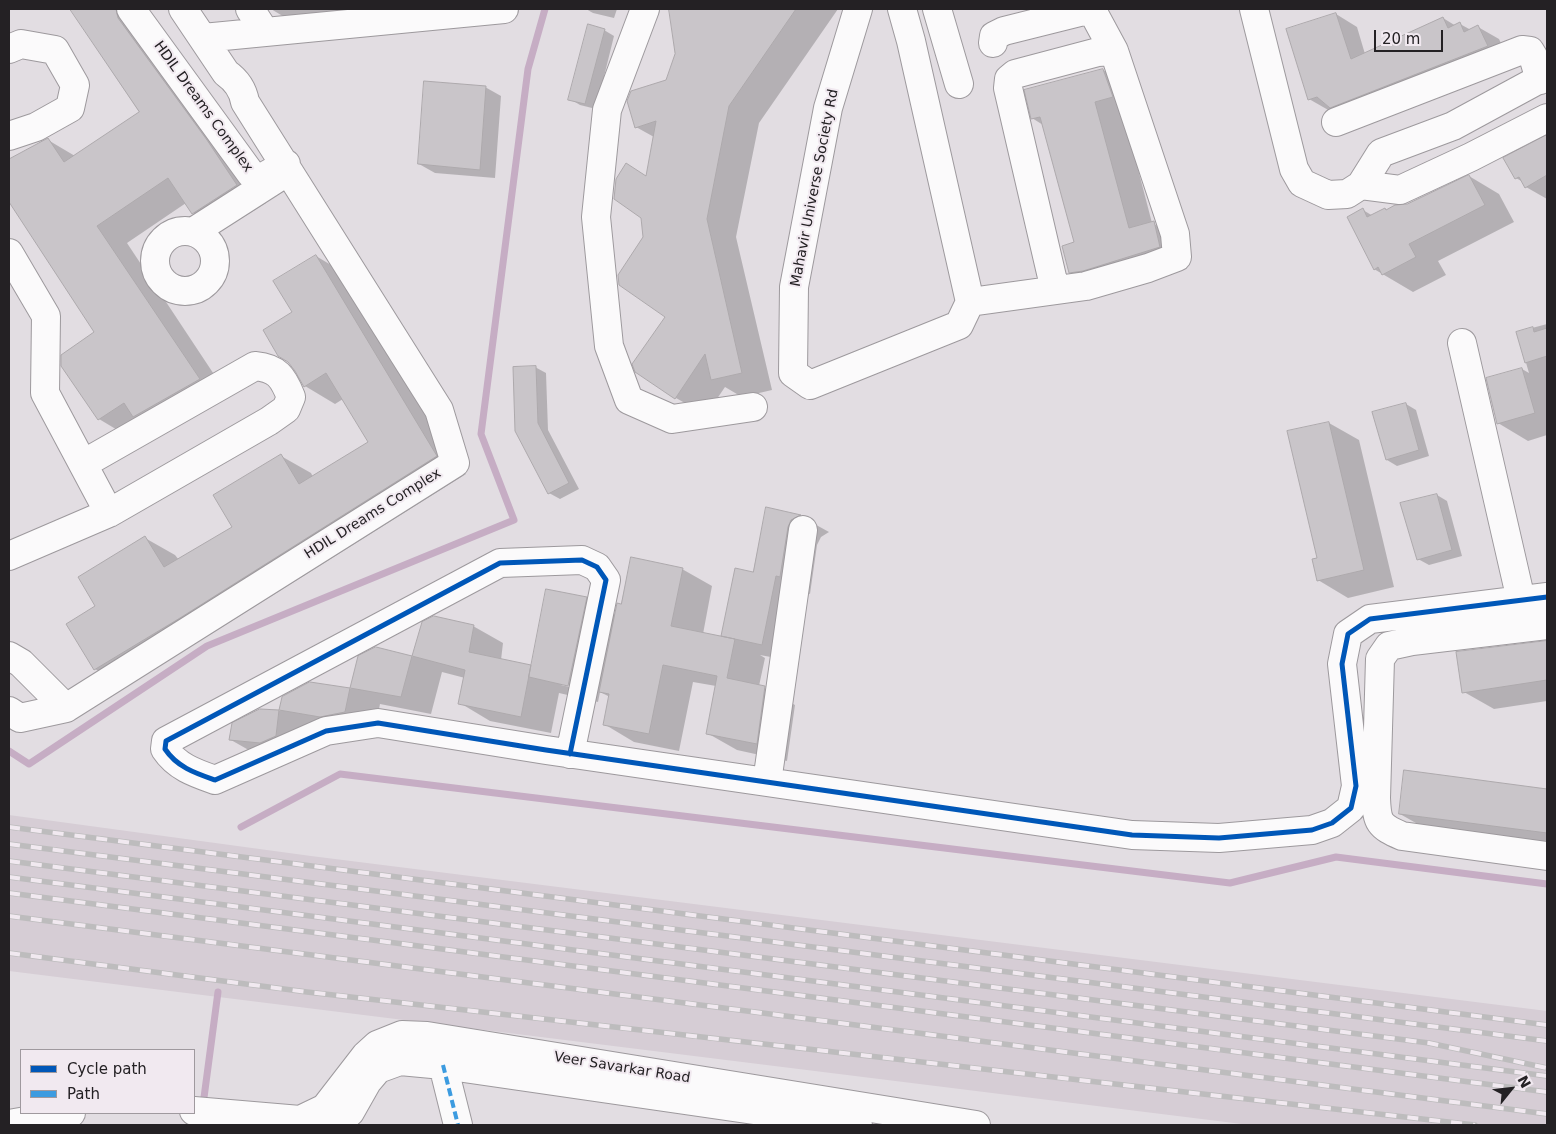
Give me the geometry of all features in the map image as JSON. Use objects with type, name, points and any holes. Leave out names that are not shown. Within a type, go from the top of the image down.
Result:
[{"type":"street","name":"HDIL Dreams Complex","points":[[131,9],[252,174],[255,177],[263,177],[288,167]]},
{"type":"street","name":"HDIL Dreams Complex","points":[[66,708],[455,463],[439,410],[288,167],[245,102],[244,94],[239,86],[233,77],[226,73],[183,9]]},
{"type":"street","points":[[250,9],[265,32]]},
{"type":"street","points":[[203,38],[504,9]]},
{"type":"street","points":[[645,9],[607,110],[596,217],[609,346],[629,400],[672,419],[753,407]]},
{"type":"street","name":"Mahavir Universe Society Rd","points":[[858,9],[828,108],[794,287],[793,373],[810,385],[959,325],[970,302]]},
{"type":"street","points":[[902,9],[911,41],[970,302],[1086,286],[1148,268],[1177,257],[1175,234],[1114,51],[1094,14],[1084,11],[1004,31],[994,36],[993,43]]},
{"type":"street","points":[[937,9],[959,84]]},
{"type":"street","points":[[1254,9],[1294,168],[1302,182],[1328,194],[1347,194],[1361,185],[1381,153],[1453,126],[1544,78],[1530,52],[1522,50],[1336,122]]},
{"type":"street","points":[[9,49],[21,44],[56,50],[75,86],[70,108],[36,127],[9,136]]},
{"type":"street","points":[[1055,290],[1008,88],[1008,79],[1015,74],[1098,52],[1114,51]]},
{"type":"street","points":[[1361,185],[1400,190],[1547,118]]},
{"type":"street","points":[[1420,139],[1434,174]]},
{"type":"street","points":[[193,232],[288,167]]},
{"type":"street","points":[[9,253],[46,316],[45,393],[109,513]]},
{"type":"street","points":[[570,754],[606,580],[596,567],[582,560],[500,562],[166,741],[166,748],[178,764],[193,773],[215,780],[326,731],[378,723],[570,754],[1132,835],[1219,838],[1312,830],[1332,823],[1351,808],[1356,786],[1342,664],[1348,634],[1370,619],[1534,598],[1462,343]]},
{"type":"street","points":[[9,556],[109,513],[269,421],[286,409],[291,397],[286,385],[275,371],[266,367],[255,366],[83,464]]},
{"type":"street","points":[[767,782],[803,530]]},
{"type":"street","points":[[1547,625],[1412,641],[1389,646],[1380,659],[1376,798],[1377,817],[1386,829],[1402,836],[1547,856]]},
{"type":"street","points":[[9,656],[21,663],[66,708]]},
{"type":"street","points":[[9,712],[20,718],[66,708]]},
{"type":"street","name":"Veer Savarkar Road","points":[[195,1111],[300,1120],[325,1108],[366,1055],[377,1045],[402,1036],[437,1037],[976,1125]]},
{"type":"street","name":"Veer Savarkar Road","points":[[336,1125],[350,1112],[367,1082],[378,1069],[400,1061],[443,1065],[858,1125]]},
{"type":"street","points":[[443,1065],[458,1125]]},
{"type":"street","points":[[9,1124],[65,1114]]},
{"type":"shaded area","points":[[9,815],[311,856],[1547,1011],[1547,1125],[1250,1125],[9,971]]},
{"type":"building","points":[[70,9],[116,9],[118,18],[207,140],[237,185],[192,214],[168,178],[97,226],[200,379],[133,417],[124,403],[98,420],[61,366],[61,355],[94,332],[9,202],[9,159],[48,138],[64,162],[139,112]]},
{"type":"building","points":[[669,9],[796,9],[729,106],[707,219],[742,373],[711,380],[705,354],[675,399],[635,372],[632,364],[665,317],[619,285],[618,275],[643,237],[641,218],[614,199],[616,179],[626,163],[646,176],[656,121],[635,128],[627,101],[631,91],[666,80],[675,54]]},
{"type":"building","points":[[1336,13],[1351,59],[1443,17],[1448,28],[1460,22],[1464,32],[1478,25],[1488,46],[1330,108],[1317,97],[1308,100],[1286,29]]},
{"type":"building","points":[[588,24],[605,29],[585,104],[568,100]]},
{"type":"building","points":[[1103,69],[1113,97],[1095,102],[1129,228],[1154,221],[1160,247],[1083,271],[1069,273],[1062,246],[1074,242],[1040,117],[1031,119],[1024,90]]},
{"type":"building","points":[[424,81],[486,86],[480,170],[418,164]]},
{"type":"building","points":[[1547,135],[1547,175],[1525,188],[1519,177],[1515,179],[1503,158]]},
{"type":"building","points":[[1469,175],[1485,205],[1409,244],[1416,257],[1382,275],[1378,267],[1374,270],[1347,217],[1363,208],[1367,217],[1385,208],[1386,210],[1395,205],[1407,204]]},
{"type":"building","points":[[316,255],[437,456],[94,670],[66,624],[95,606],[78,577],[145,536],[164,567],[232,527],[213,495],[281,454],[299,484],[368,442],[326,373],[304,387],[288,362],[278,356],[263,330],[292,312],[273,281]]},
{"type":"building","points":[[1533,327],[1534,332],[1547,328],[1547,356],[1525,363],[1516,332]]},
{"type":"building","points":[[536,366],[538,423],[569,483],[548,494],[515,431],[513,367]]},
{"type":"building","points":[[1522,368],[1535,413],[1497,424],[1486,378]]},
{"type":"building","points":[[1406,403],[1419,450],[1386,460],[1372,412]]},
{"type":"building","points":[[1329,422],[1364,570],[1317,581],[1312,559],[1317,558],[1287,431]]},
{"type":"building","points":[[1437,494],[1452,550],[1417,560],[1400,503]]},
{"type":"building","points":[[766,507],[801,515],[791,520],[788,527],[780,577],[776,576],[762,645],[721,636],[735,568],[753,572]]},
{"type":"building","points":[[631,557],[683,568],[671,626],[735,639],[727,678],[765,686],[757,744],[706,734],[717,676],[663,665],[649,734],[603,725],[609,694],[599,692],[617,603],[621,604]]},
{"type":"building","points":[[546,589],[587,597],[568,686],[529,677]]},
{"type":"building","points":[[434,616],[474,625],[469,652],[531,665],[521,717],[458,704],[465,670],[412,656],[422,622]]},
{"type":"building","points":[[1547,641],[1547,680],[1462,693],[1456,652]]},
{"type":"building","points":[[376,647],[412,656],[401,697],[350,688],[358,656]]},
{"type":"building","points":[[310,682],[350,688],[345,712],[320,717],[279,710],[282,697]]},
{"type":"building","points":[[260,709],[279,710],[276,736],[260,743],[229,740],[232,723]]},
{"type":"building","points":[[1404,770],[1547,789],[1547,833],[1399,814]]},
{"type":"waterway","points":[[9,751],[29,764],[207,646],[514,520],[481,434],[528,69],[545,9]]},
{"type":"waterway","points":[[241,827],[340,774],[1230,883],[1336,857],[1547,884]]},
{"type":"waterway","points":[[203,1105],[218,992]]},
{"type":"railway","points":[[9,827],[1547,1025]]},
{"type":"railway","points":[[9,844],[1547,1041]]},
{"type":"railway","points":[[9,861],[1429,1043],[1547,1068]]},
{"type":"railway","points":[[9,877],[1547,1076]]},
{"type":"railway","points":[[9,893],[1547,1092]]},
{"type":"railway","points":[[9,916],[1547,1114]]},
{"type":"railway","points":[[9,953],[307,992],[1475,1125]]},
{"type":"marked path","points":[[443,1065],[458,1125]]},
{"type":"cycle path","points":[[570,754],[606,580],[597,567],[582,560],[500,563],[166,741],[165,749],[181,765],[215,780],[326,731],[378,723],[546,750],[1132,835],[1219,838],[1312,830],[1332,823],[1351,808],[1356,786],[1342,664],[1348,634],[1370,619],[1547,597]]}]
